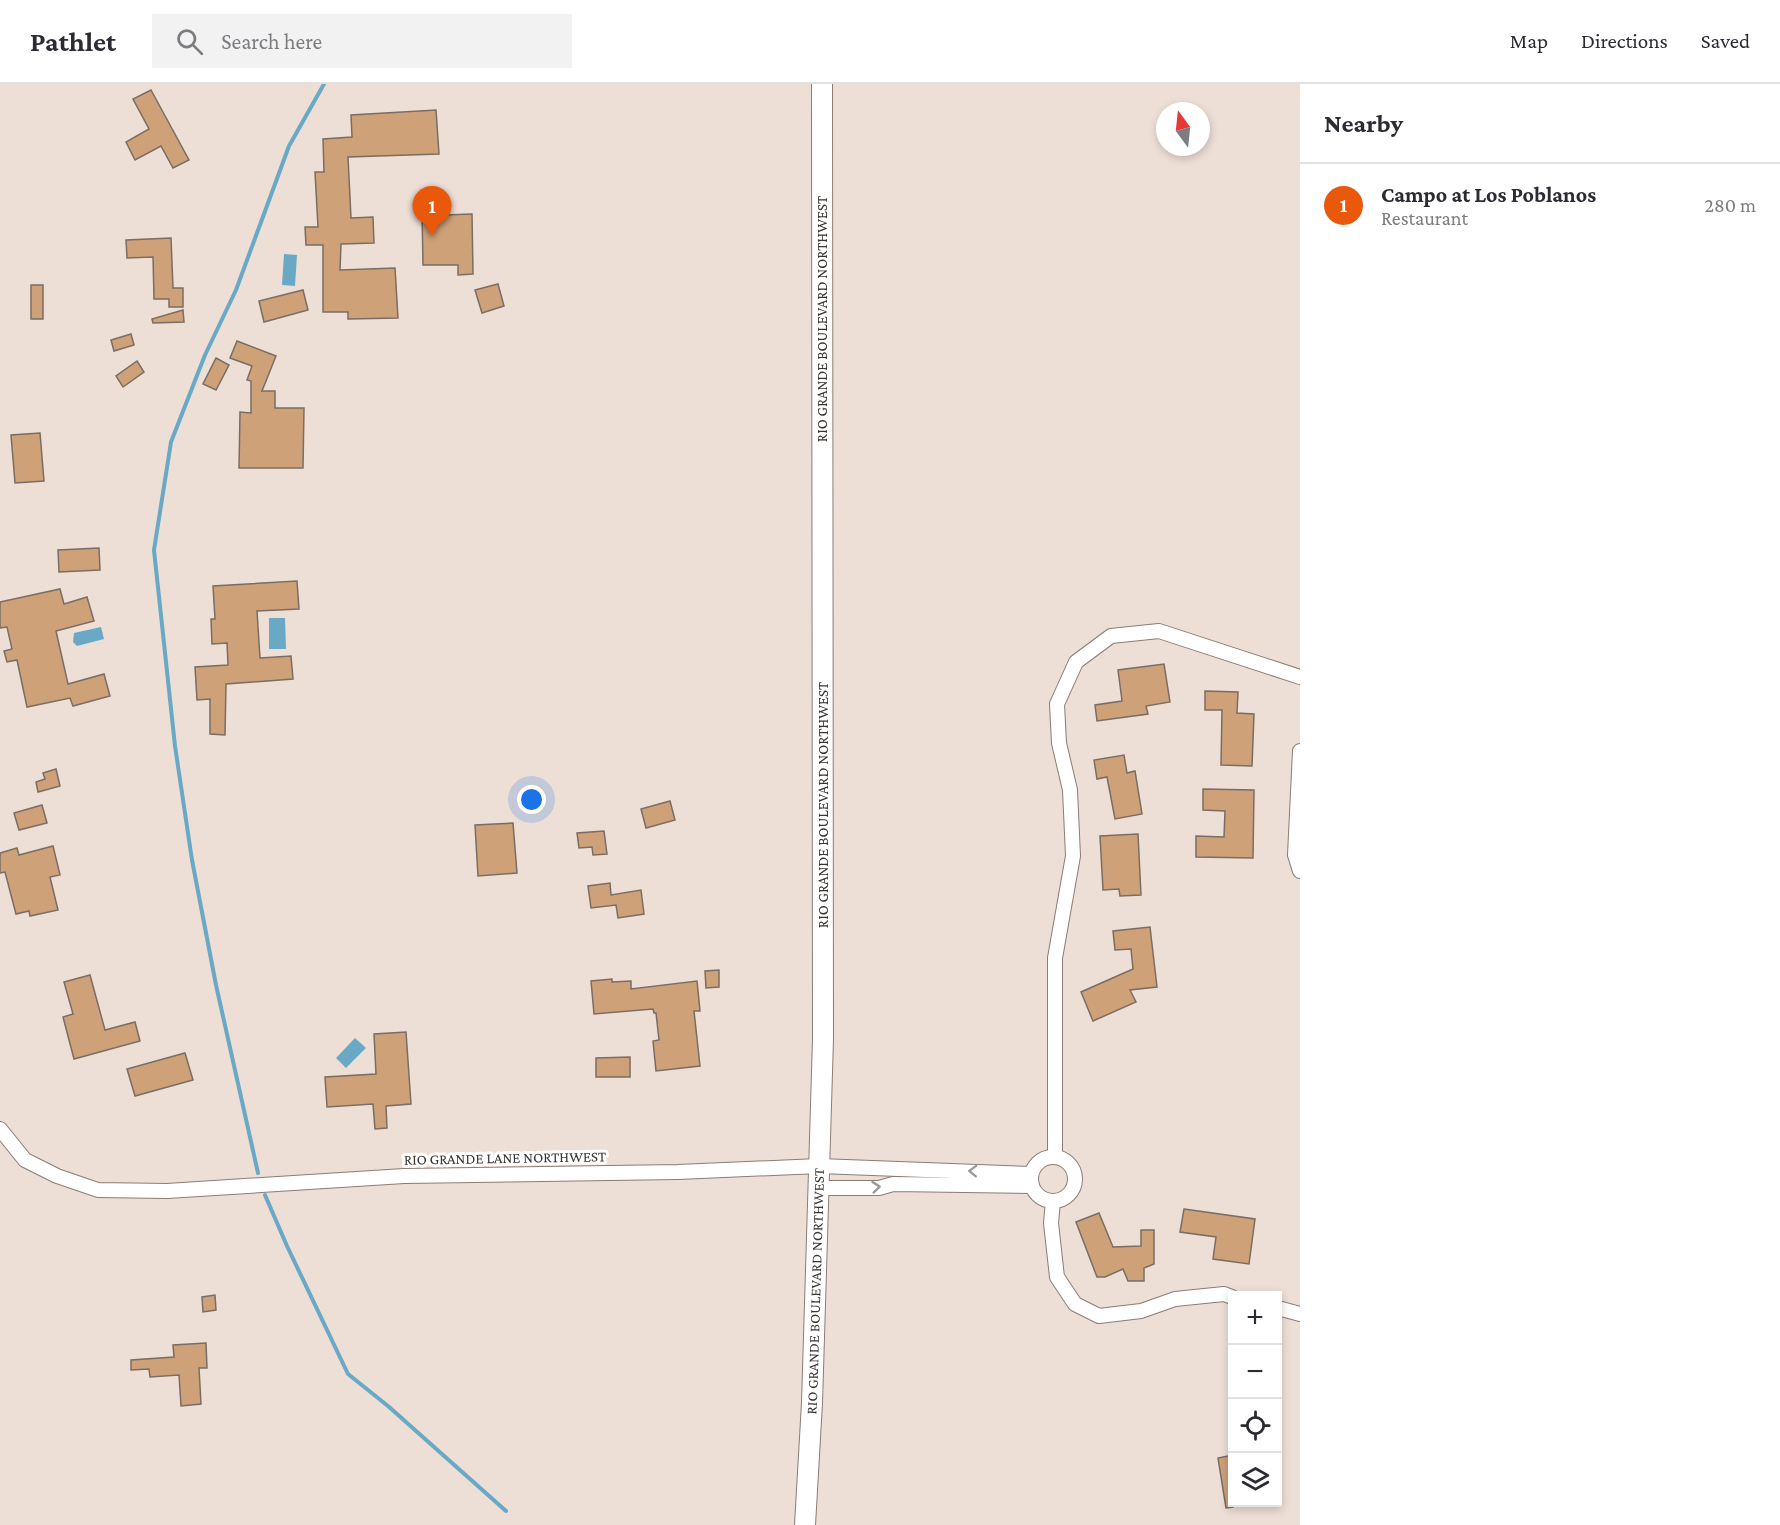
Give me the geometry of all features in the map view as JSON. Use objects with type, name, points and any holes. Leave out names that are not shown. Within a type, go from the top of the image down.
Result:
[{"type":"street","name":"RIO GRANDE BOULEVARD NORTHWEST","points":[[805,1525],[812,1403],[823,1039],[822,84]]},
{"type":"street","points":[[1055,1157],[1055,958],[1073,856],[1070,790],[1059,743],[1057,704],[1076,662],[1111,636],[1159,631],[1300,677]]},
{"type":"street","points":[[1300,751],[1295,855],[1300,871]]},
{"type":"street","name":"RIO GRANDE LANE NORTHWEST","points":[[0,1129],[24,1160],[57,1176],[98,1190],[167,1191],[404,1176],[678,1172],[819,1166],[1032,1180]]},
{"type":"street","points":[[1055,1157],[1062,1159],[1070,1166],[1074,1174],[1074,1184],[1063,1199],[1053,1201],[1041,1198],[1035,1192],[1032,1180],[1041,1161],[1055,1157]]},
{"type":"street","points":[[818,1188],[879,1188],[893,1184],[1032,1180]]},
{"type":"street","points":[[1053,1201],[1051,1223],[1057,1277],[1075,1304],[1099,1316],[1141,1311],[1175,1299],[1228,1295]]},
{"type":"street","points":[[1282,1309],[1300,1314]]},
{"type":"water","points":[[284,254],[297,255],[295,286],[282,285]]},
{"type":"water","points":[[269,618],[285,618],[286,649],[269,649]]},
{"type":"water","points":[[101,627],[104,639],[77,646],[73,642],[74,633]]},
{"type":"water","points":[[355,1038],[366,1048],[346,1068],[336,1058]]},
{"type":"building","points":[[151,90],[189,160],[173,168],[161,146],[135,160],[126,142],[149,129],[133,99]]},
{"type":"building","points":[[436,110],[439,154],[348,157],[351,218],[373,217],[374,243],[341,244],[340,270],[395,268],[398,318],[348,319],[348,312],[323,312],[323,245],[306,245],[305,227],[318,227],[315,172],[324,172],[323,139],[352,137],[351,115]]},
{"type":"building","points":[[422,210],[444,210],[444,215],[472,214],[473,274],[458,275],[458,265],[423,265]]},
{"type":"building","points":[[171,238],[173,288],[183,288],[183,307],[169,307],[169,299],[154,299],[153,257],[127,258],[126,240]]},
{"type":"building","points":[[498,284],[504,306],[482,313],[475,290]]},
{"type":"building","points":[[31,285],[43,285],[43,319],[31,319]]},
{"type":"building","points":[[303,290],[308,310],[264,322],[259,301]]},
{"type":"building","points":[[183,310],[184,322],[153,323],[152,319]]},
{"type":"building","points":[[131,334],[134,345],[114,351],[111,340]]},
{"type":"building","points":[[237,341],[276,356],[262,391],[275,391],[275,408],[304,408],[303,468],[239,468],[240,412],[251,413],[251,381],[247,380],[252,366],[230,358]]},
{"type":"building","points":[[216,358],[229,365],[216,390],[203,384]]},
{"type":"building","points":[[137,361],[144,372],[123,387],[116,376]]},
{"type":"building","points":[[40,433],[44,481],[15,483],[11,435]]},
{"type":"building","points":[[99,548],[100,570],[59,572],[58,550]]},
{"type":"building","points":[[297,581],[299,609],[257,611],[260,658],[291,656],[293,679],[226,684],[225,735],[210,734],[210,699],[197,700],[195,667],[228,665],[227,643],[212,644],[211,619],[215,619],[213,586]]},
{"type":"building","points":[[60,589],[64,604],[87,597],[94,621],[56,631],[68,684],[104,674],[110,696],[73,706],[70,698],[27,707],[17,660],[7,662],[4,651],[12,649],[7,627],[0,628],[0,602]]},
{"type":"building","points":[[1164,664],[1170,702],[1146,706],[1148,714],[1097,721],[1095,705],[1122,701],[1118,670]]},
{"type":"building","points":[[1205,691],[1238,692],[1237,713],[1254,714],[1252,766],[1221,765],[1222,710],[1205,710]]},
{"type":"building","points":[[1124,755],[1127,773],[1135,771],[1142,814],[1115,819],[1107,777],[1097,779],[1094,760]]},
{"type":"building","points":[[56,769],[60,786],[38,792],[36,782],[45,779],[43,773]]},
{"type":"building","points":[[1203,789],[1254,790],[1253,858],[1196,857],[1196,836],[1224,837],[1225,811],[1203,810]]},
{"type":"building","points":[[670,801],[675,820],[646,828],[641,809]]},
{"type":"building","points":[[42,805],[47,823],[19,830],[14,813]]},
{"type":"building","points":[[513,823],[517,873],[478,876],[475,825]]},
{"type":"building","points":[[604,831],[607,854],[593,855],[592,847],[579,848],[577,833]]},
{"type":"building","points":[[1138,834],[1141,895],[1120,896],[1119,889],[1103,890],[1100,836]]},
{"type":"building","points":[[53,846],[60,875],[50,877],[58,910],[30,916],[29,911],[16,914],[5,872],[0,873],[0,853],[17,848],[19,855]]},
{"type":"building","points":[[610,883],[611,895],[641,890],[644,914],[618,918],[616,905],[591,908],[588,886]]},
{"type":"building","points":[[1150,927],[1157,987],[1130,990],[1136,1002],[1093,1021],[1081,992],[1133,969],[1131,949],[1115,950],[1113,931]]},
{"type":"building","points":[[719,970],[719,987],[706,988],[705,971]]},
{"type":"building","points":[[90,975],[105,1030],[135,1022],[140,1041],[74,1059],[63,1017],[73,1014],[64,982]]},
{"type":"building","points":[[612,979],[612,982],[631,981],[631,989],[697,981],[700,1011],[694,1011],[700,1066],[656,1071],[653,1041],[659,1040],[656,1013],[653,1009],[594,1014],[591,981]]},
{"type":"building","points":[[406,1032],[411,1104],[386,1106],[387,1128],[375,1129],[373,1104],[327,1107],[325,1077],[376,1074],[374,1034]]},
{"type":"building","points":[[185,1053],[193,1080],[135,1096],[127,1069]]},
{"type":"building","points":[[630,1057],[630,1077],[596,1077],[596,1058]]},
{"type":"building","points":[[1184,1209],[1255,1219],[1249,1264],[1213,1259],[1216,1237],[1180,1232]]},
{"type":"building","points":[[1099,1213],[1113,1247],[1141,1246],[1141,1230],[1154,1230],[1154,1264],[1144,1268],[1144,1281],[1128,1281],[1123,1269],[1105,1277],[1097,1277],[1076,1222]]},
{"type":"building","points":[[215,1295],[216,1310],[203,1312],[202,1297]]},
{"type":"building","points":[[206,1343],[207,1368],[199,1368],[201,1404],[181,1406],[179,1375],[150,1377],[149,1369],[131,1370],[131,1360],[174,1357],[173,1345]]},
{"type":"building","points":[[1228,1456],[1228,1507],[1233,1507],[1226,1508],[1218,1458]]},
{"type":"waterway","points":[[258,1173],[216,985],[192,860],[175,746],[154,550],[171,442],[205,355],[236,290],[289,146],[324,84]]},
{"type":"waterway","points":[[265,1195],[348,1374],[388,1406],[506,1511]]},
{"type":"place","name":"Campo at Los Poblanos","points":[[432,236]]}]
